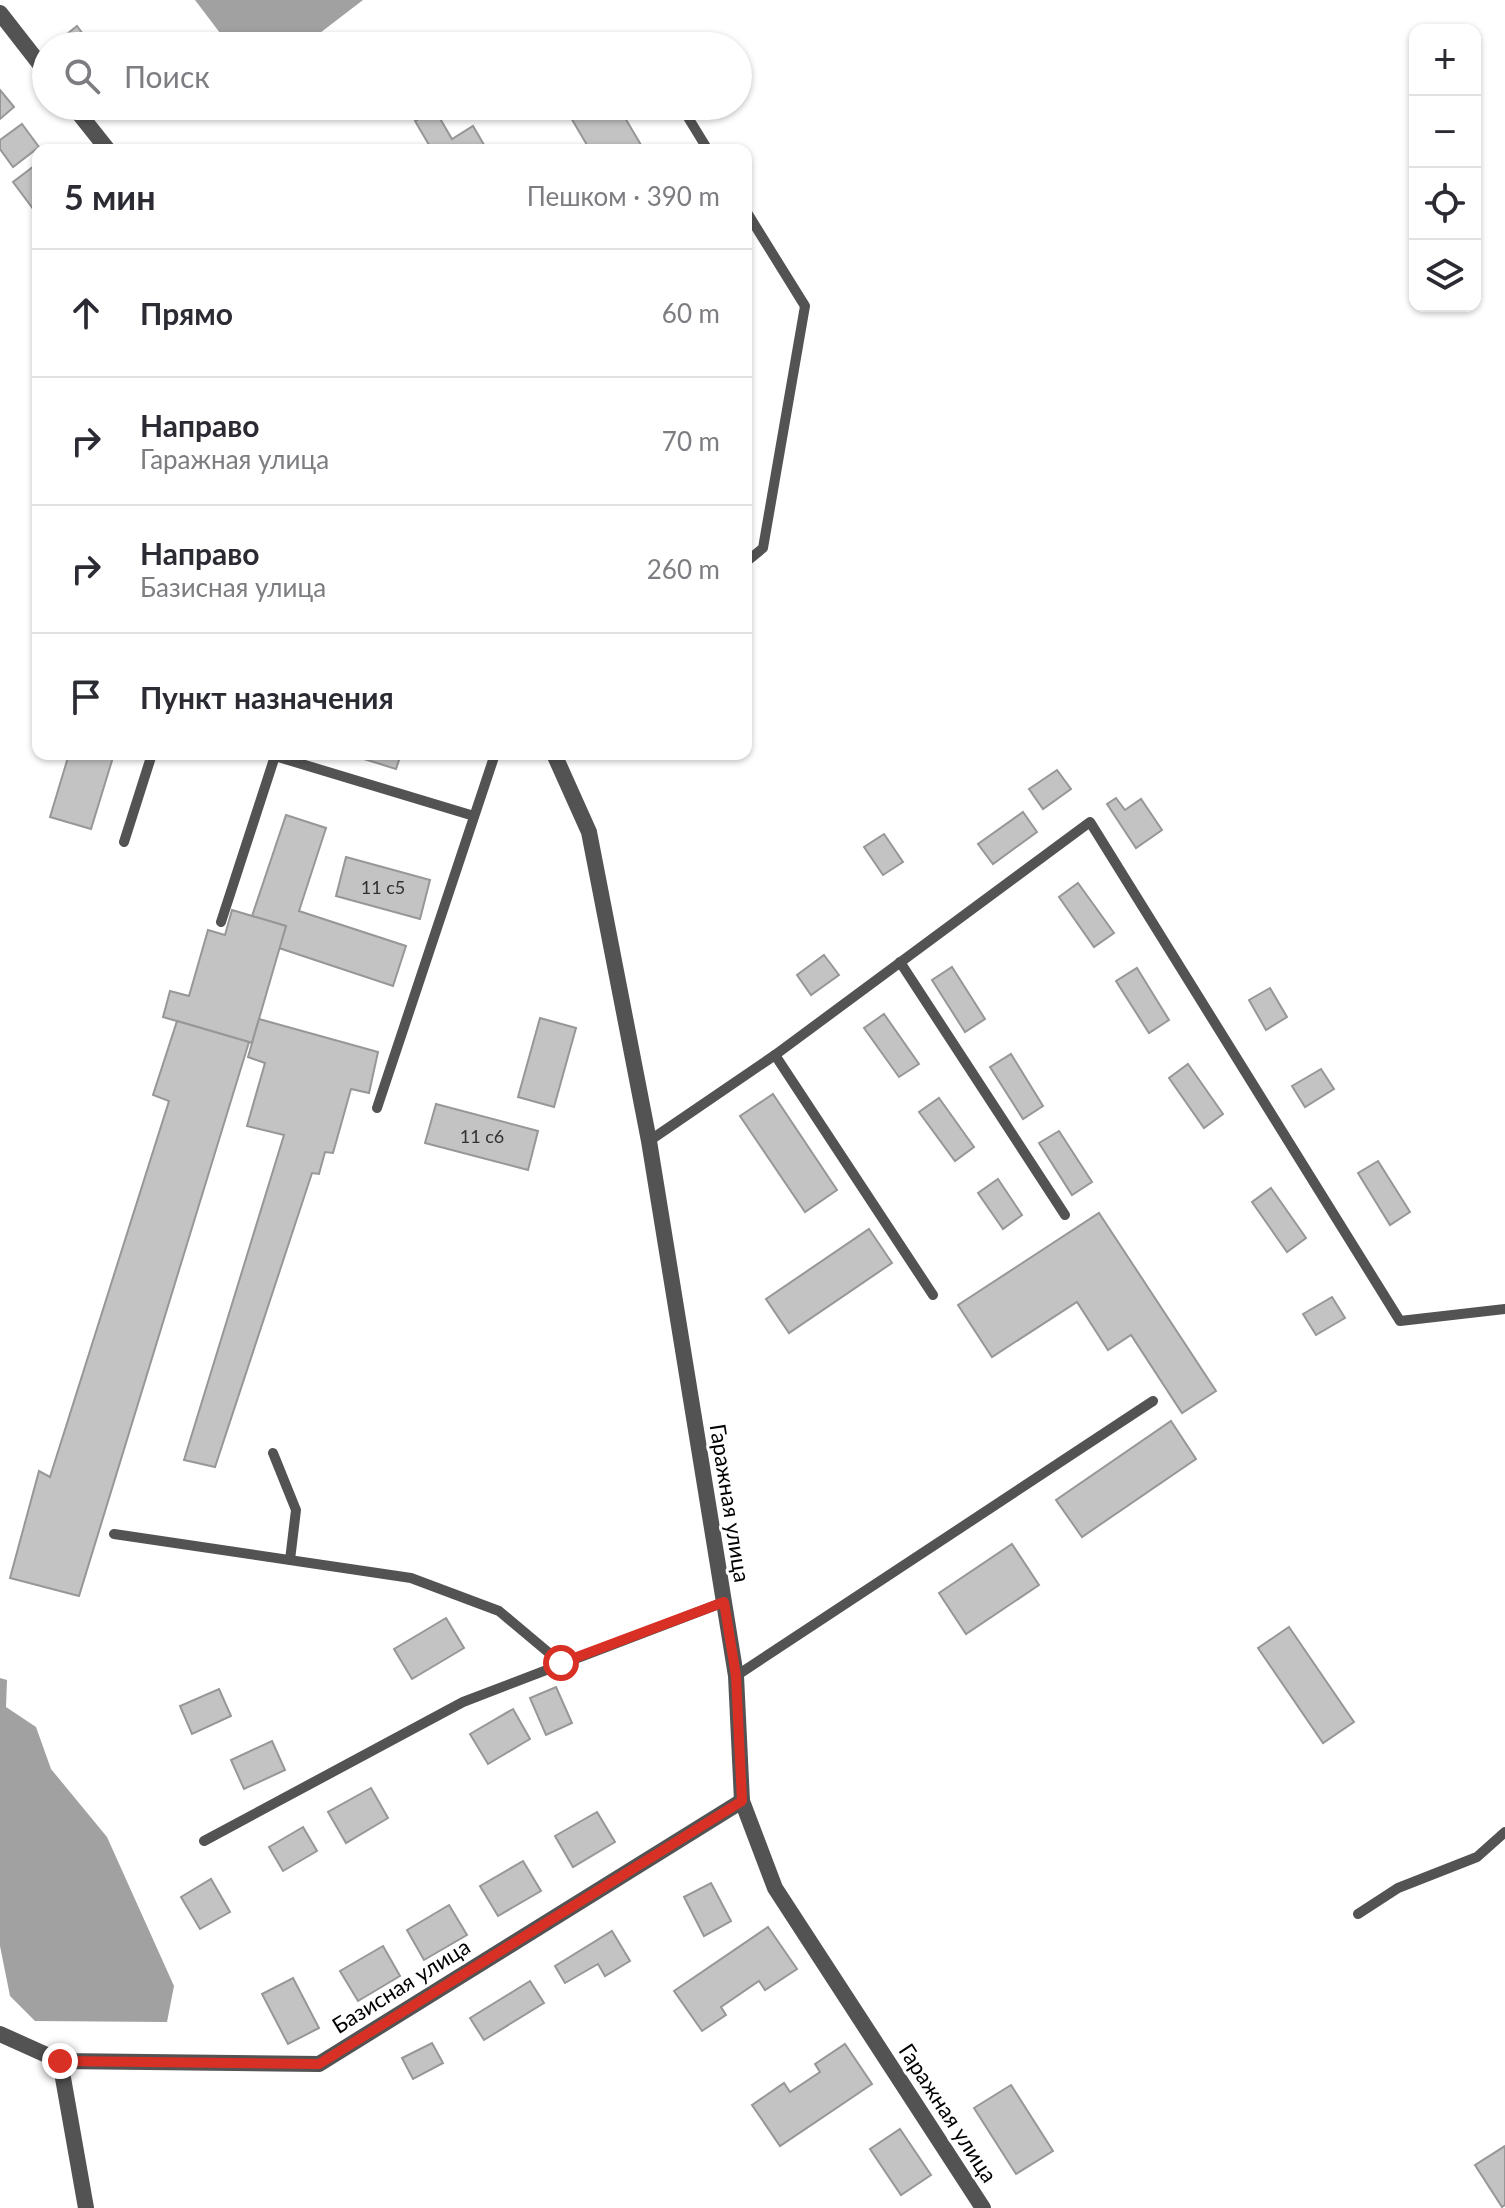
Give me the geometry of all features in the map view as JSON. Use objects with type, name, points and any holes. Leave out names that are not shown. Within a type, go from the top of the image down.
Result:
[{"type":"street","points":[[0,13],[32,54]]},
{"type":"street","points":[[84,120],[103,144]]},
{"type":"street","name":"Гаражная улица","points":[[557,760],[589,832],[649,1141],[736,1676],[742,1801],[775,1888],[983,2208]]},
{"type":"street","name":"Базисная улица","points":[[0,2034],[60,2061],[319,2064],[742,1801]]},
{"type":"street","points":[[60,2061],[86,2208]]},
{"type":"lane","points":[[690,120],[704,144]]},
{"type":"lane","points":[[752,221],[805,306],[763,548],[752,557]]},
{"type":"lane","points":[[124,842],[150,760]]},
{"type":"lane","points":[[221,922],[274,760]]},
{"type":"lane","points":[[288,760],[474,816]]},
{"type":"lane","points":[[377,1108],[493,760]]},
{"type":"lane","points":[[649,1141],[775,1055],[1090,822],[1400,1321],[1505,1309]]},
{"type":"lane","points":[[900,962],[1065,1215]]},
{"type":"lane","points":[[775,1055],[933,1295]]},
{"type":"lane","points":[[736,1676],[1153,1401]]},
{"type":"lane","points":[[273,1453],[296,1510],[290,1560]]},
{"type":"lane","points":[[114,1534],[411,1578],[499,1611],[561,1663]]},
{"type":"lane","points":[[204,1841],[463,1702],[724,1602]]},
{"type":"lane","points":[[1358,1914],[1398,1888],[1477,1857],[1505,1832]]},
{"type":"shaded area","points":[[195,0],[363,0],[321,32],[219,32]]},
{"type":"shaded area","points":[[0,1678],[7,1680],[6,1707],[36,1727],[51,1769],[107,1837],[174,1986],[167,2022],[35,2021],[10,1996],[0,1946]]},
{"type":"building","points":[[0,90],[14,107],[0,119]]},
{"type":"building","points":[[441,120],[452,139],[473,126],[484,144],[428,144],[415,121]]},
{"type":"building","points":[[572,120],[626,120],[640,144],[586,144]]},
{"type":"building","points":[[22,124],[37,144],[32,144],[32,152],[13,167],[0,149],[0,140]]},
{"type":"building","points":[[32,168],[32,207],[13,182]]},
{"type":"building","points":[[67,760],[112,760],[91,829],[50,817]]},
{"type":"building","points":[[367,760],[399,760],[396,769]]},
{"type":"building","points":[[1057,770],[1071,789],[1043,809],[1029,789]]},
{"type":"building","points":[[1116,798],[1125,810],[1141,799],[1162,830],[1136,848],[1107,804]]},
{"type":"building","points":[[1023,812],[1037,832],[993,864],[978,844]]},
{"type":"building","points":[[286,815],[326,828],[299,911],[406,946],[393,986],[279,948],[286,926],[252,916]]},
{"type":"building","points":[[884,834],[903,862],[883,875],[864,847]]},
{"type":"building","points":[[346,857],[430,880],[420,919],[336,896]]},
{"type":"building","points":[[1078,883],[1114,933],[1094,947],[1059,897]]},
{"type":"building","points":[[232,910],[286,926],[252,1043],[163,1017],[170,991],[189,996],[208,930],[225,935]]},
{"type":"building","points":[[824,955],[839,975],[811,995],[797,975]]},
{"type":"building","points":[[952,967],[985,1019],[965,1032],[932,980]]},
{"type":"building","points":[[1137,968],[1169,1020],[1149,1033],[1116,981]]},
{"type":"building","points":[[1270,988],[1287,1017],[1266,1030],[1249,1000]]},
{"type":"building","points":[[884,1014],[919,1064],[899,1077],[864,1028]]},
{"type":"building","points":[[540,1018],[576,1028],[554,1107],[518,1097]]},
{"type":"building","points":[[259,1019],[378,1052],[369,1093],[351,1089],[333,1153],[325,1152],[319,1174],[312,1173],[215,1467],[184,1460],[284,1135],[247,1126],[265,1063],[248,1057]]},
{"type":"building","points":[[177,1021],[249,1042],[79,1596],[10,1578],[39,1471],[50,1477],[169,1101],[153,1095]]},
{"type":"building","points":[[1011,1054],[1043,1106],[1023,1119],[990,1067]]},
{"type":"building","points":[[1188,1064],[1223,1114],[1204,1128],[1169,1078]]},
{"type":"building","points":[[1321,1069],[1334,1089],[1305,1107],[1292,1086]]},
{"type":"building","points":[[773,1094],[837,1190],[805,1212],[740,1116]]},
{"type":"building","points":[[939,1098],[974,1147],[955,1161],[919,1112]]},
{"type":"building","points":[[436,1104],[538,1131],[528,1170],[425,1143]]},
{"type":"building","points":[[1059,1131],[1092,1182],[1072,1195],[1039,1143]]},
{"type":"building","points":[[1378,1161],[1410,1212],[1390,1225],[1358,1173]]},
{"type":"building","points":[[998,1179],[1022,1215],[1003,1229],[978,1193]]},
{"type":"building","points":[[1271,1188],[1306,1238],[1287,1252],[1252,1202]]},
{"type":"building","points":[[1099,1213],[1216,1391],[1182,1413],[1131,1335],[1108,1350],[1077,1302],[992,1357],[958,1305]]},
{"type":"building","points":[[869,1229],[892,1263],[789,1333],[766,1299]]},
{"type":"building","points":[[1332,1297],[1345,1318],[1316,1335],[1303,1314]]},
{"type":"building","points":[[1171,1421],[1196,1459],[1082,1537],[1056,1500]]},
{"type":"building","points":[[1012,1544],[1039,1585],[966,1634],[939,1593]]},
{"type":"building","points":[[446,1618],[464,1648],[412,1679],[394,1649]]},
{"type":"building","points":[[1289,1627],[1354,1722],[1323,1743],[1258,1648]]},
{"type":"building","points":[[556,1687],[572,1723],[546,1735],[530,1698]]},
{"type":"building","points":[[219,1689],[231,1716],[192,1734],[180,1706]]},
{"type":"building","points":[[513,1709],[530,1739],[488,1764],[470,1734]]},
{"type":"building","points":[[272,1741],[285,1770],[244,1789],[231,1760]]},
{"type":"building","points":[[371,1788],[388,1818],[346,1843],[328,1812]]},
{"type":"building","points":[[597,1812],[615,1842],[573,1867],[555,1836]]},
{"type":"building","points":[[303,1827],[317,1851],[283,1871],[269,1847]]},
{"type":"building","points":[[523,1861],[541,1891],[498,1916],[480,1886]]},
{"type":"building","points":[[211,1879],[230,1912],[200,1929],[181,1897]]},
{"type":"building","points":[[711,1883],[731,1921],[704,1936],[684,1897]]},
{"type":"building","points":[[449,1905],[467,1935],[424,1960],[407,1930]]},
{"type":"building","points":[[768,1927],[797,1969],[765,1990],[759,1981],[721,2007],[726,2015],[702,2031],[674,1991]]},
{"type":"building","points":[[612,1931],[630,1961],[605,1976],[598,1964],[565,1983],[555,1966]]},
{"type":"building","points":[[383,1946],[400,1976],[358,2001],[340,1971]]},
{"type":"building","points":[[293,1978],[319,2028],[288,2044],[262,1994]]},
{"type":"building","points":[[530,1981],[544,2003],[484,2040],[470,2018]]},
{"type":"building","points":[[432,2043],[443,2063],[413,2079],[402,2058]]},
{"type":"building","points":[[845,2044],[872,2084],[780,2146],[752,2105],[784,2083],[790,2092],[820,2072],[815,2064]]},
{"type":"building","points":[[1011,2085],[1053,2151],[1016,2174],[974,2108]]},
{"type":"building","points":[[900,2129],[931,2175],[901,2195],[870,2149]]},
{"type":"building","points":[[1505,2146],[1505,2205],[1502,2207],[1475,2165]]},
{"type":"route","points":[[60,2061],[319,2064],[742,1801],[736,1676],[724,1602],[561,1663]]}]
